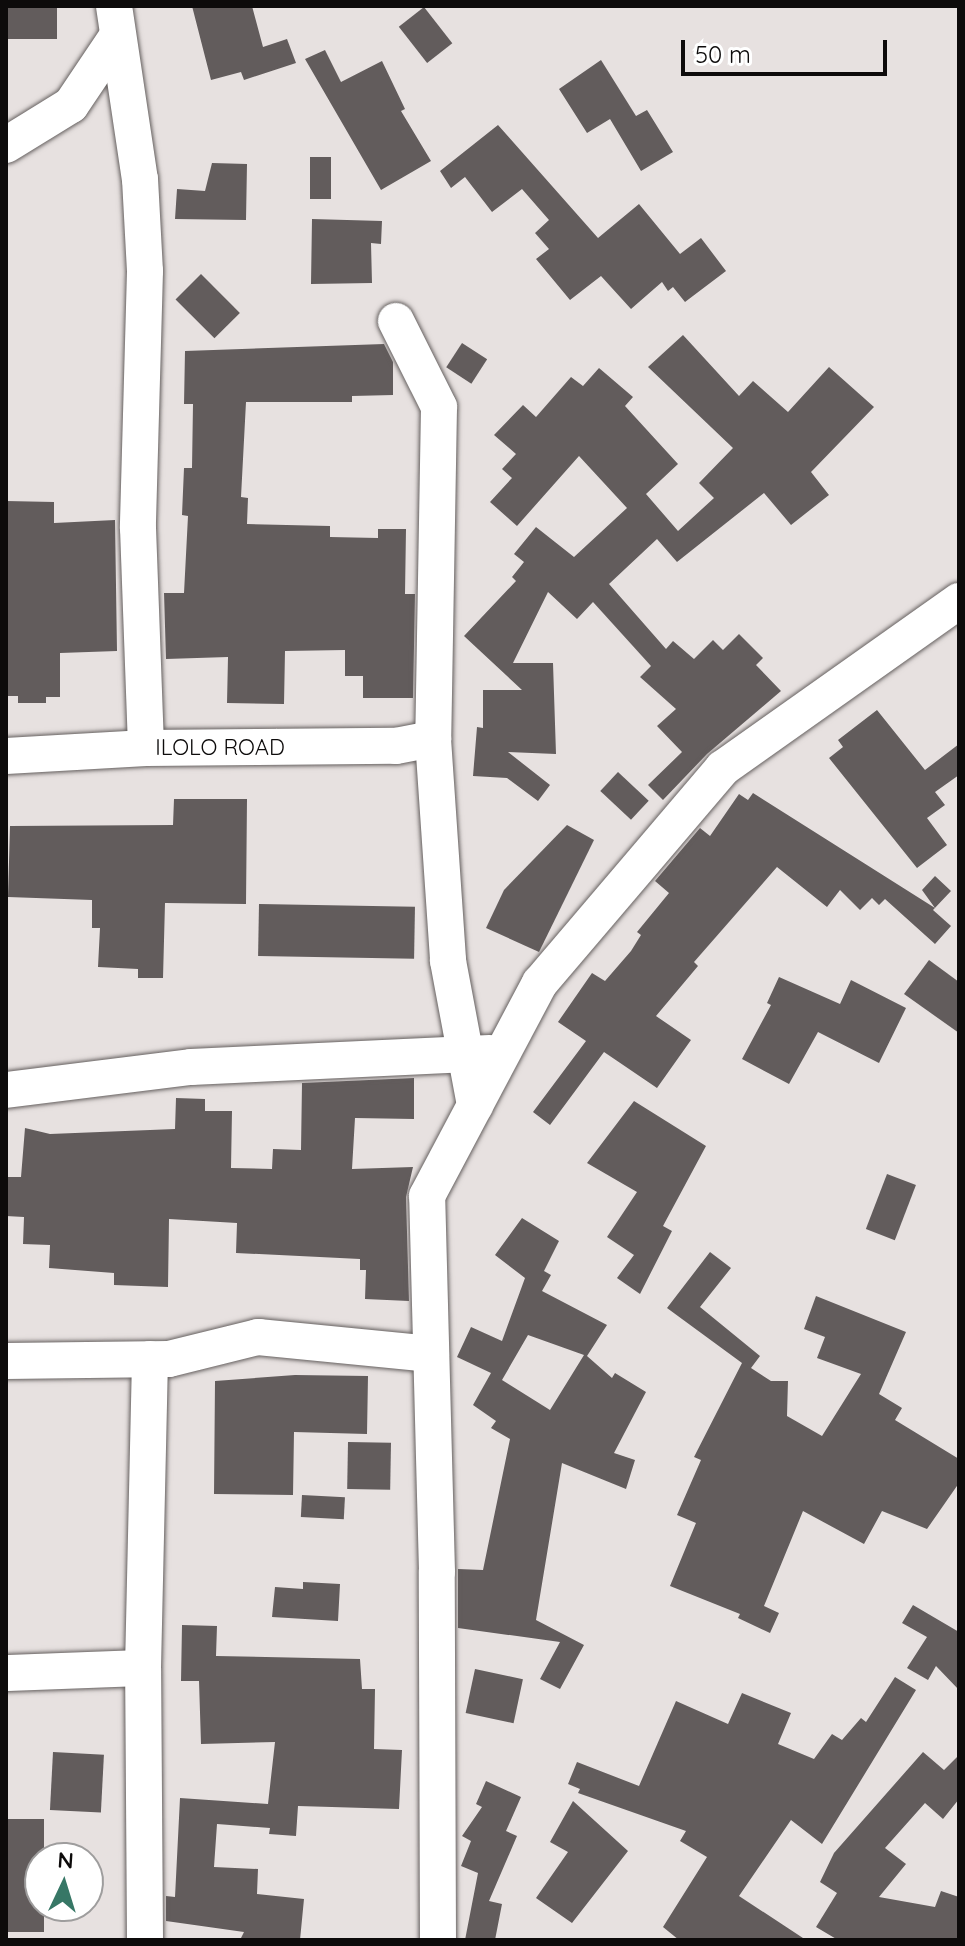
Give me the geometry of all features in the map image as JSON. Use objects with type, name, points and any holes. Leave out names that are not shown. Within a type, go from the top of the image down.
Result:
[{"type":"street","points":[[6,145],[71,105],[116,20]]},
{"type":"street","points":[[116,20],[140,179],[145,271],[138,528],[146,748]]},
{"type":"street","points":[[396,321],[439,407],[433,739],[448,961],[475,1105]]},
{"type":"street","points":[[438,1940],[427,1196],[540,983],[723,768],[959,601]]},
{"type":"street","name":"ILOLO ROAD","points":[[6,756],[146,748],[396,746],[433,739]]},
{"type":"street","points":[[6,1090],[191,1067],[503,1053]]},
{"type":"street","points":[[6,1361],[150,1359],[258,1337],[431,1354]]},
{"type":"street","points":[[145,1940],[143,1668],[150,1359]]},
{"type":"street","points":[[6,1673],[143,1668]]},
{"type":"building","points":[[6,6],[57,6],[57,39],[6,39]]},
{"type":"building","points":[[192,6],[252,6],[263,47],[287,39],[296,63],[244,80],[241,72],[211,80]]},
{"type":"building","points":[[424,7],[452,43],[427,63],[399,27]]},
{"type":"building","points":[[325,50],[341,82],[382,61],[405,109],[401,111],[431,161],[381,190],[305,59]]},
{"type":"building","points":[[601,60],[636,116],[647,110],[673,152],[641,171],[610,119],[587,133],[559,89]]},
{"type":"building","points":[[498,125],[598,238],[639,204],[680,254],[701,238],[726,271],[685,302],[673,287],[668,291],[662,282],[631,309],[601,276],[570,300],[536,259],[549,249],[535,233],[549,220],[522,189],[492,212],[465,177],[451,188],[440,171]]},
{"type":"building","points":[[310,157],[331,157],[331,199],[310,199]]},
{"type":"building","points":[[212,163],[247,164],[246,220],[175,219],[177,189],[205,191]]},
{"type":"building","points":[[312,219],[382,221],[381,244],[371,243],[372,283],[311,284]]},
{"type":"building","points":[[201,274],[240,313],[214,338],[176,299]]},
{"type":"building","points":[[683,335],[739,396],[753,381],[788,412],[829,367],[874,407],[811,472],[829,495],[791,525],[764,493],[677,562],[657,539],[609,584],[666,649],[673,641],[694,659],[713,640],[723,650],[739,634],[763,658],[756,665],[781,691],[707,754],[663,800],[648,785],[682,752],[657,726],[676,709],[640,677],[651,666],[593,602],[577,619],[548,592],[513,663],[553,663],[556,754],[508,752],[550,785],[538,801],[507,778],[473,776],[477,727],[483,728],[483,690],[522,690],[464,636],[516,581],[512,577],[524,562],[514,554],[536,527],[574,557],[627,508],[579,456],[517,526],[490,502],[512,478],[502,469],[516,454],[494,435],[523,405],[536,417],[571,377],[583,386],[599,368],[633,397],[625,406],[678,464],[646,494],[678,531],[714,498],[699,483],[733,448],[648,367]]},
{"type":"building","points":[[462,343],[487,359],[471,384],[446,367]]},
{"type":"building","points":[[384,344],[393,362],[393,395],[352,396],[352,402],[246,402],[241,497],[248,498],[247,524],[330,526],[330,537],[378,538],[378,529],[406,529],[405,594],[415,594],[413,698],[363,698],[363,676],[345,676],[345,650],[285,651],[284,704],[227,703],[228,657],[166,659],[164,593],[184,593],[188,516],[182,515],[184,468],[192,468],[193,404],[184,404],[185,351]]},
{"type":"building","points":[[6,501],[54,502],[54,523],[115,520],[117,651],[60,653],[60,697],[46,697],[46,703],[18,703],[18,696],[6,696]]},
{"type":"building","points":[[877,710],[925,770],[959,744],[959,775],[935,792],[945,805],[927,818],[947,845],[917,868],[829,758],[843,747],[838,740]]},
{"type":"building","points":[[618,772],[649,801],[631,820],[600,791]]},
{"type":"building","points":[[753,793],[935,908],[933,910],[951,926],[935,944],[885,899],[879,905],[872,898],[860,910],[840,890],[827,907],[777,867],[694,962],[698,966],[656,1016],[691,1040],[657,1088],[604,1052],[550,1125],[533,1112],[586,1041],[558,1022],[592,973],[605,981],[631,951],[641,935],[637,932],[669,893],[655,881],[700,828],[710,836],[739,794],[748,800]]},
{"type":"building","points":[[174,799],[247,799],[246,904],[165,903],[163,978],[138,978],[138,969],[98,967],[100,928],[92,928],[92,900],[8,897],[10,826],[173,825]]},
{"type":"building","points":[[567,825],[594,840],[539,952],[486,928],[504,890]]},
{"type":"building","points":[[935,876],[951,891],[935,908],[922,890]]},
{"type":"building","points":[[259,904],[415,907],[414,959],[258,956]]},
{"type":"building","points":[[929,960],[959,982],[959,1033],[904,994]]},
{"type":"building","points":[[779,977],[840,1004],[851,980],[906,1008],[879,1063],[818,1032],[789,1084],[742,1059],[771,1005],[767,1003]]},
{"type":"building","points":[[414,1078],[414,1119],[355,1118],[352,1169],[413,1167],[406,1197],[409,1301],[365,1299],[366,1270],[360,1270],[360,1259],[236,1253],[237,1223],[169,1219],[168,1287],[114,1285],[114,1273],[49,1268],[50,1245],[23,1244],[24,1217],[6,1216],[6,1177],[21,1177],[25,1128],[50,1134],[175,1129],[176,1098],[205,1099],[205,1111],[232,1111],[231,1168],[272,1169],[273,1149],[301,1150],[302,1083]]},
{"type":"building","points":[[634,1101],[706,1146],[663,1226],[672,1231],[640,1294],[617,1278],[634,1255],[607,1237],[637,1192],[587,1163]]},
{"type":"building","points":[[887,1174],[916,1185],[895,1240],[866,1229]]},
{"type":"building","points":[[522,1218],[559,1241],[544,1271],[551,1275],[542,1291],[607,1325],[587,1356],[612,1378],[615,1373],[646,1392],[614,1453],[635,1460],[626,1489],[562,1463],[536,1620],[584,1645],[560,1689],[540,1679],[560,1642],[458,1628],[458,1569],[483,1570],[510,1439],[491,1428],[496,1421],[473,1405],[491,1373],[457,1357],[471,1327],[502,1341],[525,1278],[495,1255]],"holes":[[[528,1335],[584,1355],[550,1410],[502,1380]]]},
{"type":"building","points":[[710,1252],[731,1268],[700,1307],[760,1356],[751,1368],[771,1381],[788,1381],[787,1416],[822,1436],[861,1374],[817,1358],[825,1337],[804,1329],[816,1296],[906,1332],[879,1394],[902,1408],[895,1420],[959,1459],[959,1483],[927,1529],[882,1511],[864,1544],[803,1511],[764,1606],[779,1613],[770,1633],[738,1618],[740,1614],[670,1586],[696,1523],[677,1515],[701,1460],[694,1457],[742,1363],[667,1308]]},
{"type":"building","points":[[295,1375],[368,1376],[367,1434],[294,1432],[293,1495],[214,1494],[215,1381]]},
{"type":"building","points":[[348,1442],[391,1443],[390,1490],[347,1489]]},
{"type":"building","points":[[302,1495],[345,1497],[344,1519],[301,1517]]},
{"type":"building","points":[[303,1582],[340,1584],[338,1621],[272,1617],[275,1587],[303,1589]]},
{"type":"building","points":[[913,1605],[959,1632],[959,1690],[936,1666],[928,1680],[907,1668],[927,1637],[902,1623]]},
{"type":"building","points":[[182,1625],[217,1626],[216,1656],[360,1659],[362,1689],[375,1689],[374,1749],[402,1750],[399,1809],[298,1806],[296,1836],[269,1834],[270,1828],[217,1824],[214,1867],[258,1869],[257,1894],[304,1899],[300,1940],[240,1940],[244,1932],[166,1921],[166,1896],[175,1897],[180,1798],[268,1804],[275,1742],[201,1744],[199,1681],[181,1681]]},
{"type":"building","points":[[475,1669],[523,1679],[514,1723],[466,1713]]},
{"type":"building","points":[[895,1677],[916,1690],[822,1844],[791,1820],[739,1896],[806,1940],[679,1940],[663,1927],[707,1857],[680,1841],[686,1831],[578,1793],[580,1789],[568,1784],[577,1762],[639,1786],[676,1701],[728,1724],[742,1693],[791,1713],[778,1744],[814,1759],[832,1734],[842,1740],[861,1718],[866,1722]]},
{"type":"building","points":[[53,1752],[104,1755],[101,1813],[50,1810]]},
{"type":"building","points":[[923,1752],[944,1770],[959,1755],[959,1799],[943,1819],[925,1803],[885,1848],[906,1864],[879,1897],[935,1907],[941,1891],[959,1897],[957,1940],[838,1940],[816,1927],[837,1893],[820,1882],[834,1853]]},
{"type":"building","points":[[486,1781],[521,1797],[506,1831],[517,1836],[489,1901],[502,1904],[495,1940],[465,1940],[478,1873],[461,1866],[471,1841],[462,1836],[482,1807],[476,1804]]},
{"type":"building","points":[[573,1801],[628,1851],[572,1923],[536,1898],[568,1852],[550,1842]]},
{"type":"building","points":[[6,1819],[44,1819],[44,1842],[24,1842],[24,1922],[44,1922],[44,1932],[6,1932]]}]
